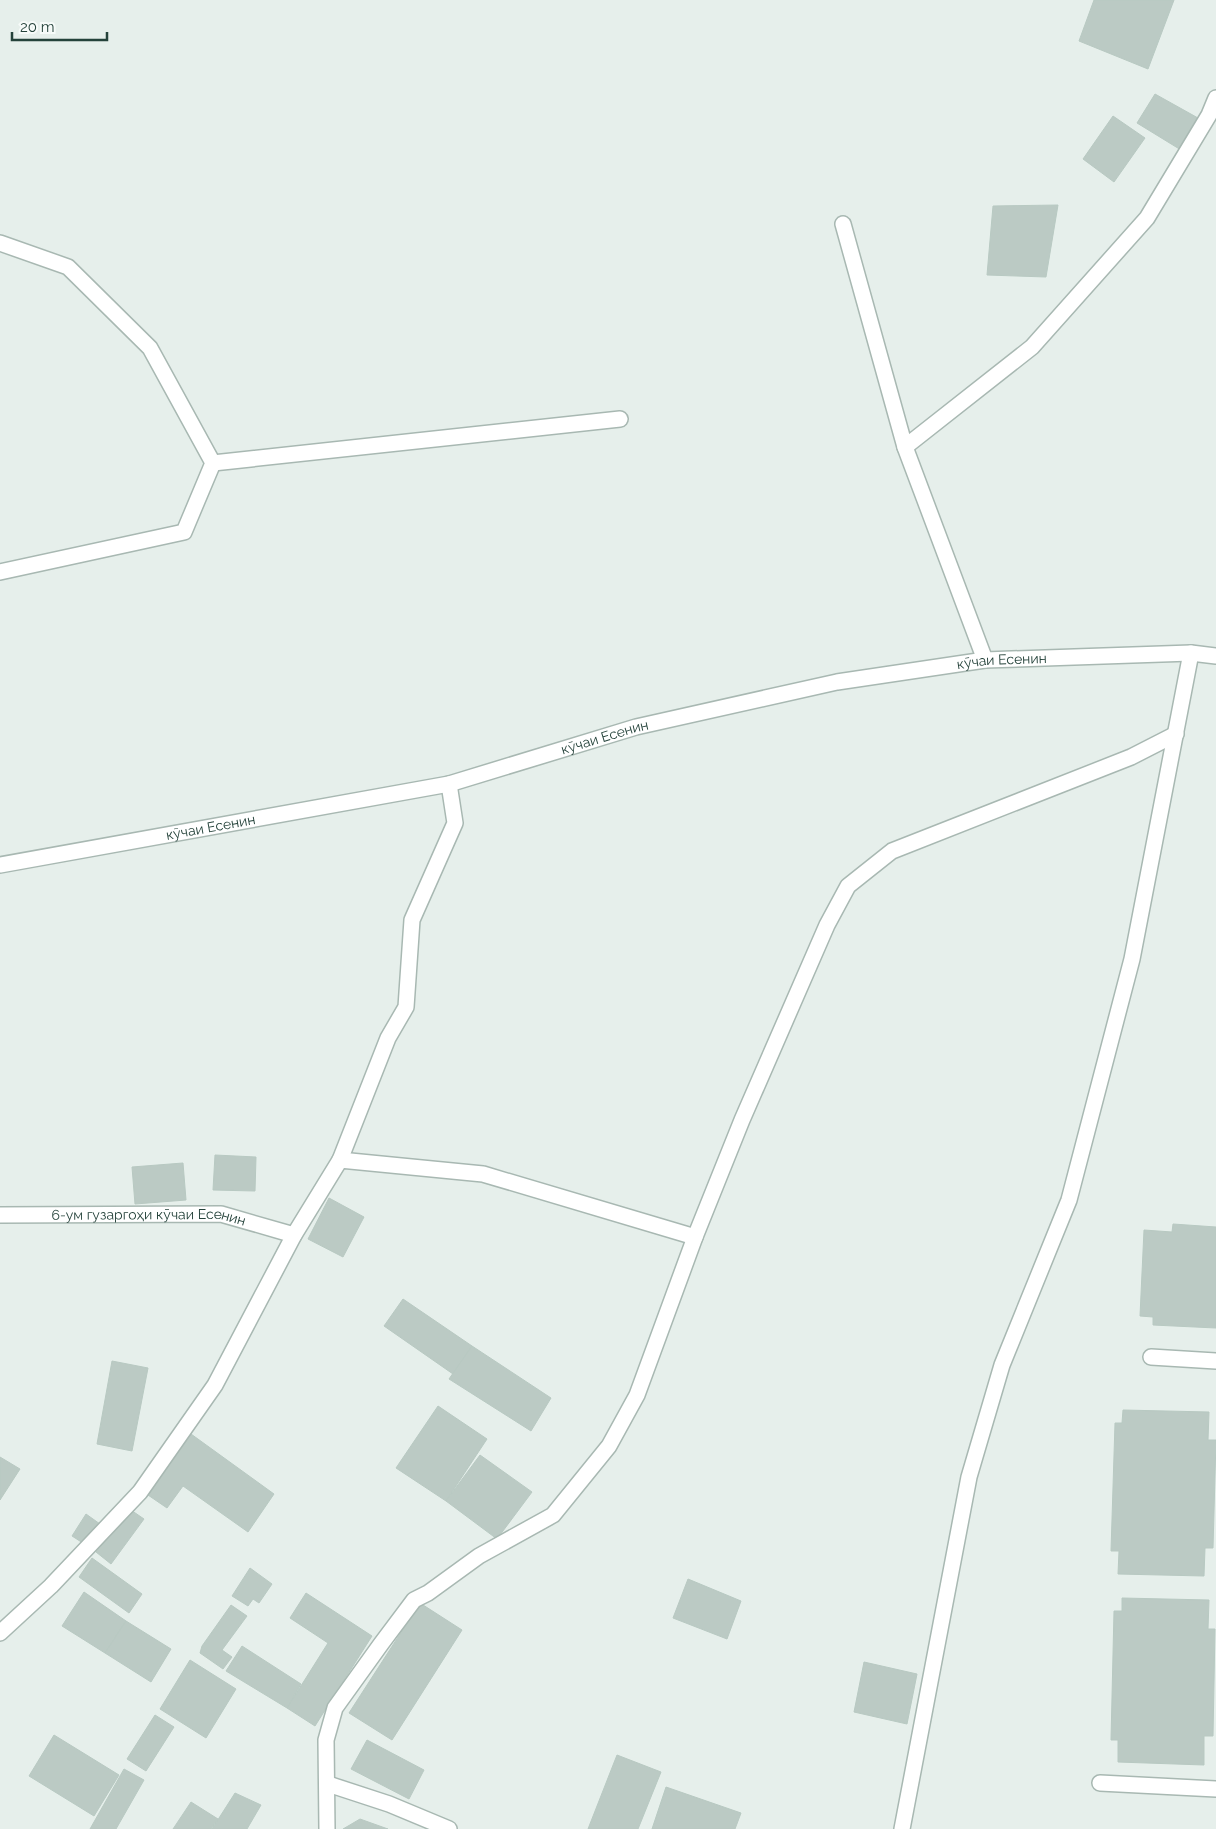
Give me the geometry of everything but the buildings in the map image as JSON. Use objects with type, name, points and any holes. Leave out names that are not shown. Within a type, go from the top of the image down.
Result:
[{"type":"street","points":[[904,447],[1032,347],[1147,218],[1209,115],[1216,98]]},
{"type":"street","points":[[843,224],[904,447],[985,660]]},
{"type":"street","points":[[0,243],[68,267],[150,348],[213,463]]},
{"type":"street","points":[[213,463],[620,419]]},
{"type":"street","points":[[0,572],[184,532],[213,463]]},
{"type":"street","points":[[902,1829],[969,1476],[1002,1365],[1069,1200],[1132,958],[1176,734],[1190,652]]},
{"type":"street","name":"кӯчаи Есенин","points":[[0,866],[449,784],[636,727],[837,682],[985,660],[1190,652],[1216,656]]},
{"type":"street","points":[[327,1829],[328,1784],[326,1740],[335,1708],[414,1600],[428,1593],[479,1556],[554,1515],[609,1446],[637,1395],[695,1237],[742,1120],[827,925],[848,886],[892,851],[1131,757],[1176,734]]},
{"type":"street","points":[[0,1633],[51,1586],[140,1492],[215,1385],[294,1235],[340,1160],[388,1038],[406,1007],[412,920],[454,823],[449,784]]},
{"type":"street","points":[[340,1160],[483,1174],[695,1237]]},
{"type":"street","name":"6-ум гузаргоҳи кӯчаи Есенин","points":[[0,1216],[221,1214],[294,1235]]},
{"type":"street","points":[[1151,1357],[1216,1361]]},
{"type":"street","points":[[1100,1783],[1216,1789]]},
{"type":"street","points":[[328,1784],[389,1804],[449,1829]]}]
